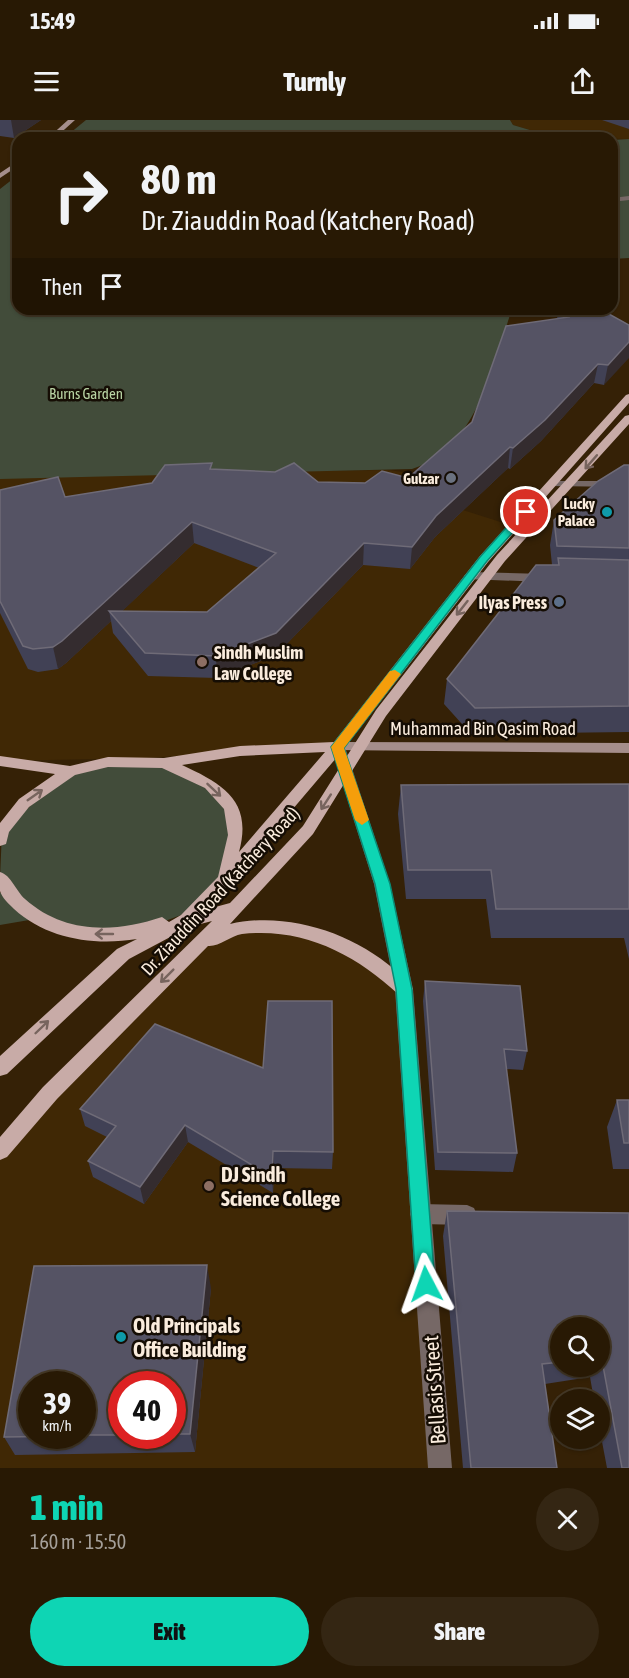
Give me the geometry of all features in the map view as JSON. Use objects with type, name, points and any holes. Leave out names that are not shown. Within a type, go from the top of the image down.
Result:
[{"type":"main road","points":[[58,132],[72,120]]},
{"type":"main road","name":"Dr. Ziauddin Road (Katchery Road)","points":[[0,1068],[123,954],[187,920],[223,882],[338,747],[470,576],[629,397]]},
{"type":"main road","name":"Dr. Ziauddin Road (Katchery Road)","points":[[0,1151],[50,1093],[235,908],[308,830],[381,713],[487,578],[629,417]]},
{"type":"main road","points":[[0,761],[70,771],[108,762],[164,763],[240,751],[338,747]]},
{"type":"main road","name":"Muhammad Bin Qasim Road","points":[[338,747],[629,748]]},
{"type":"main road","points":[[148,931],[195,909],[223,882],[236,835],[231,807],[210,784],[164,763]]},
{"type":"main road","points":[[0,840],[2,831],[24,803],[70,771]]},
{"type":"main road","points":[[0,878],[5,890],[35,919],[61,930],[102,935],[148,931],[235,908]]},
{"type":"main road","points":[[190,953],[226,931],[251,927],[277,928],[319,937],[359,952],[383,969],[404,989]]},
{"type":"street","points":[[552,484],[629,484]]},
{"type":"street","points":[[470,576],[558,578]]},
{"type":"street","name":"Bellasis Street","points":[[338,747],[382,884],[404,989],[440,1468]]},
{"type":"street","points":[[420,1214],[490,1215]]},
{"type":"shaded area","points":[[510,120],[629,120],[629,139],[618,139],[618,132],[537,132],[513,125]]},
{"type":"shaded area","name":"Sindh Muslim Law College","points":[[389,470],[416,474],[400,490],[513,526],[338,747],[143,758],[0,761],[0,475]]},
{"type":"shaded area","name":"DJ Sindh Science College","points":[[251,927],[319,937],[404,989],[439,1468],[0,1468],[0,1151],[190,953]]},
{"type":"green space","points":[[86,120],[510,120],[513,125],[537,132],[71,132]]},
{"type":"green space","points":[[629,139],[629,258],[618,259],[618,140]]},
{"type":"green space","name":"Burns Garden","points":[[12,180],[12,315],[510,315],[489,379],[467,424],[452,443],[434,459],[412,469],[0,479],[0,189]]},
{"type":"green space","points":[[144,760],[190,772],[229,807],[229,865],[210,892],[181,915],[144,929],[102,935],[35,919],[0,925],[0,893],[5,890],[0,878],[2,831],[70,771]]},
{"type":"building","points":[[568,315],[611,315],[629,325],[629,342],[608,365],[598,364],[545,420],[513,448],[510,447],[436,516],[412,547],[364,543],[276,633],[216,656],[145,653],[109,611],[207,612],[276,553],[192,522],[62,641],[53,647],[33,649],[23,646],[0,601],[0,490],[58,477],[65,497],[152,483],[165,465],[212,463],[210,469],[275,472],[294,463],[318,482],[365,483],[382,471],[408,478],[472,422],[506,326],[569,317]]},
{"type":"building","points":[[624,465],[629,465],[629,548],[557,546],[554,520],[598,481]]},
{"type":"building","points":[[558,558],[629,560],[629,706],[475,708],[447,679],[536,565],[559,565]]},
{"type":"building","points":[[629,784],[629,909],[496,909],[491,870],[408,870],[401,785]]},
{"type":"building","points":[[425,981],[520,986],[527,1051],[504,1049],[517,1153],[438,1152]]},
{"type":"building","points":[[268,1001],[332,1001],[333,1152],[273,1151],[272,1177],[185,1125],[140,1187],[88,1161],[116,1126],[80,1109],[155,1024],[263,1068]]},
{"type":"building","points":[[617,1100],[629,1100],[629,1143],[624,1143]]},
{"type":"building","points":[[447,1211],[629,1213],[629,1468],[622,1468],[610,1403],[610,1389],[607,1389],[605,1377],[610,1377],[610,1317],[550,1317],[550,1363],[542,1364],[550,1419],[550,1449],[554,1449],[557,1468],[471,1468]]},
{"type":"building","name":"Old Principals Office Building","points":[[207,1265],[190,1434],[186,1434],[186,1371],[108,1371],[108,1435],[96,1435],[96,1371],[18,1371],[18,1437],[4,1437],[34,1266]]},
{"type":"slow traffic","points":[[362,820],[338,747],[395,674]]},
{"type":"place","name":"Gulzar","points":[[451,478]]},
{"type":"place","name":"Lucky Palace","points":[[607,512]]},
{"type":"place","name":"Ilyas Press","points":[[559,602]]},
{"type":"place","name":"Sindh Muslim Law College","points":[[202,662]]},
{"type":"place","name":"DJ Sindh Science College","points":[[209,1186]]},
{"type":"place","name":"Old Principals Office Building","points":[[121,1337]]},
{"type":"route","points":[[426,1284],[404,989],[382,884],[338,747],[484,559],[526,512]]}]
